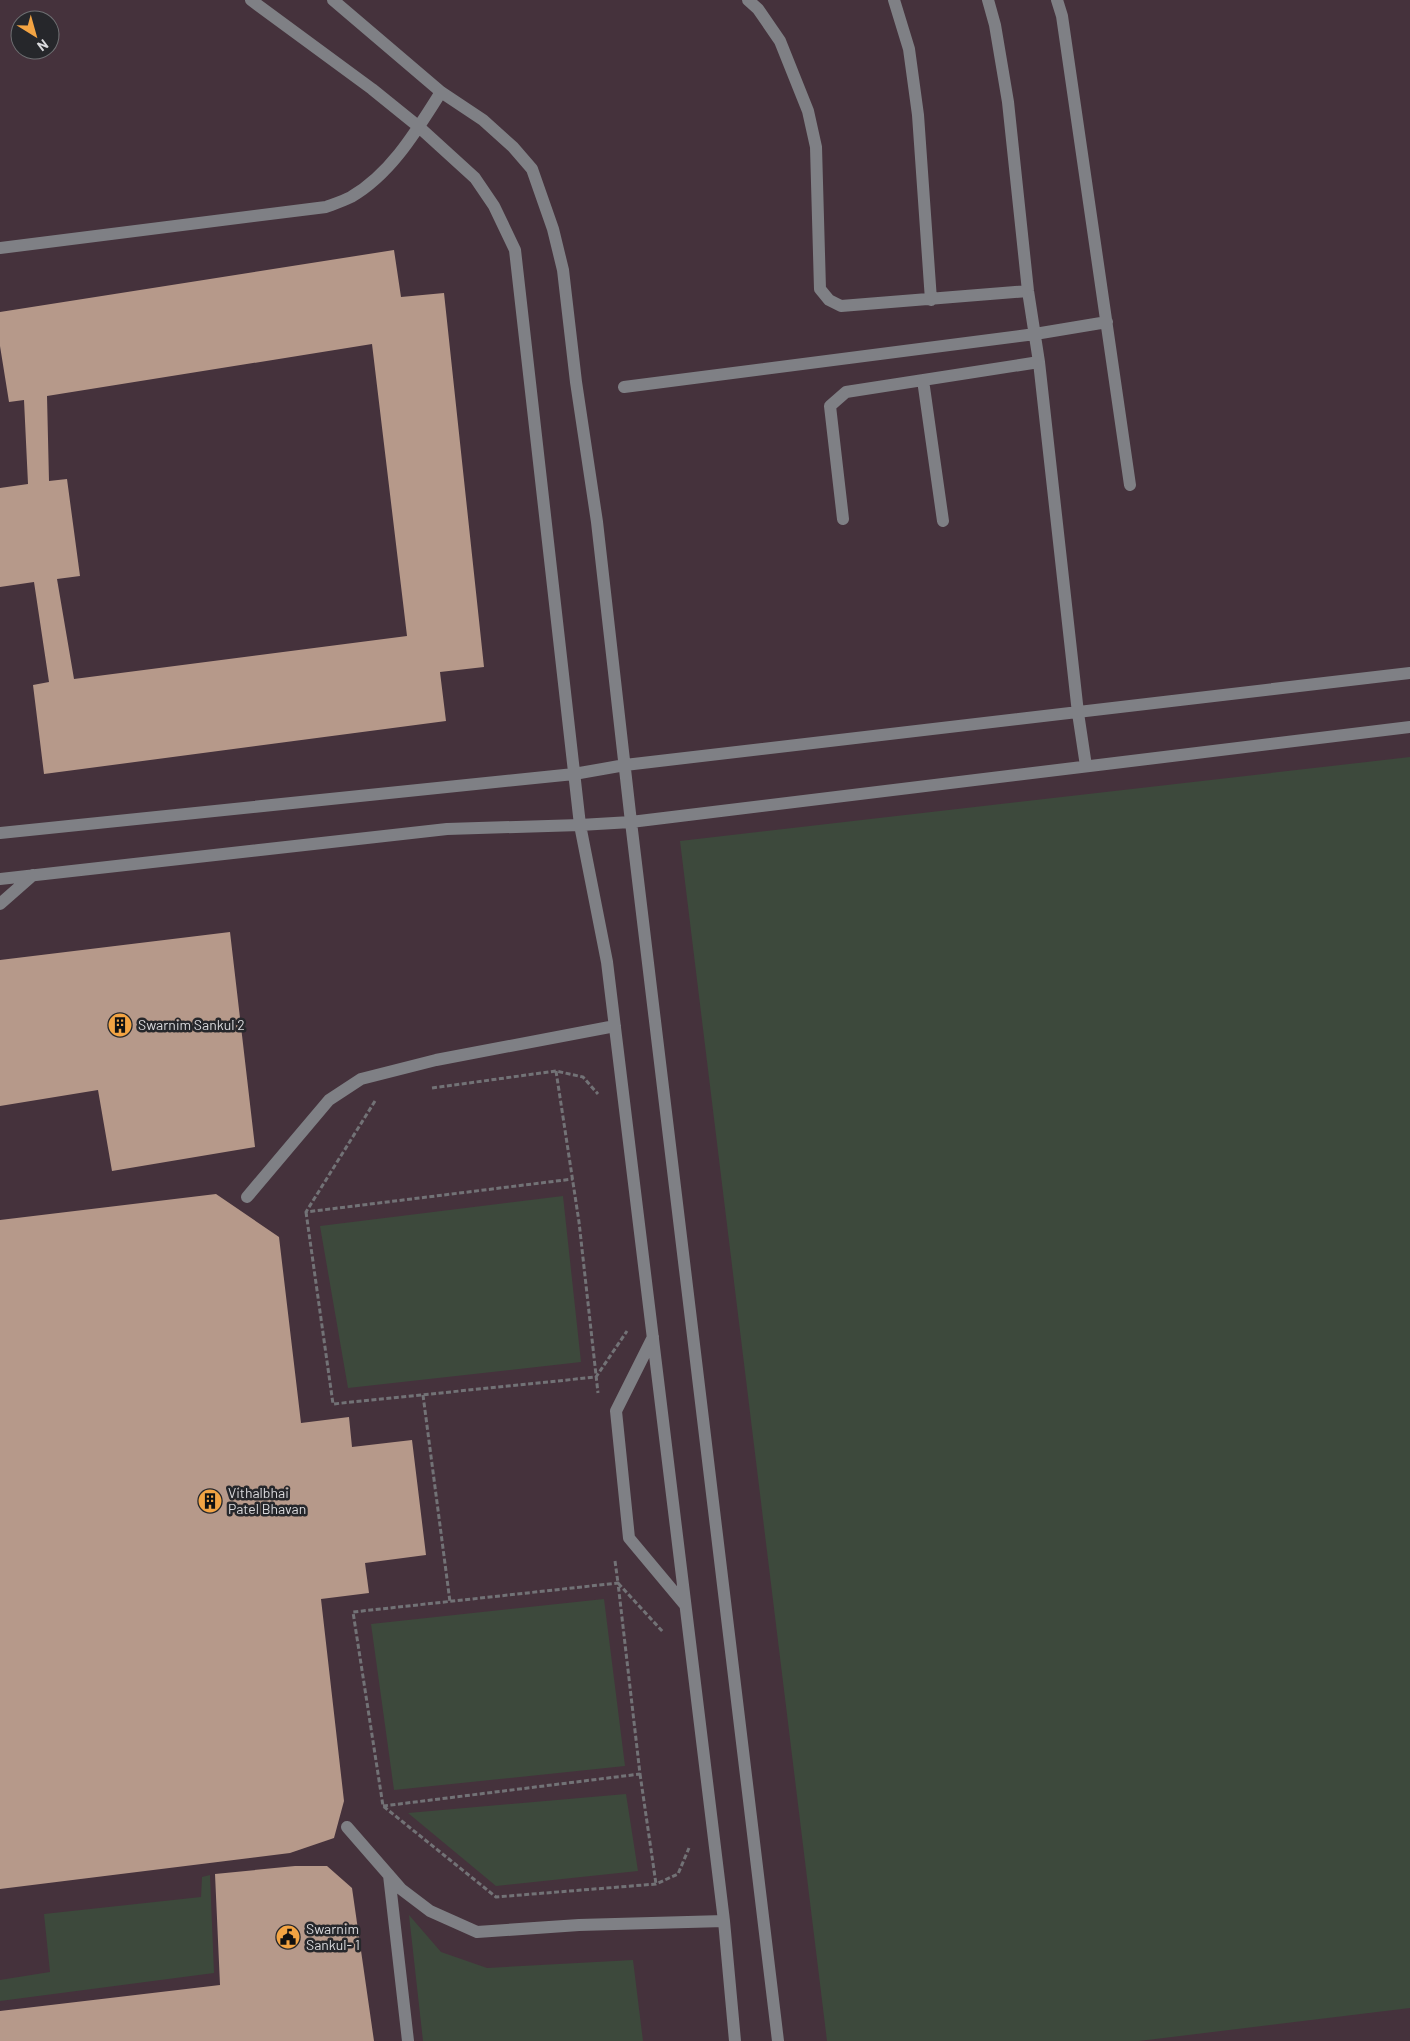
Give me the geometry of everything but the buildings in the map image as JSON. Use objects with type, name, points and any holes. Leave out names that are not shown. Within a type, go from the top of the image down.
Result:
[{"type":"lane","points":[[251,0],[372,89],[419,127],[474,178],[494,206],[515,250],[580,825],[607,962],[724,1921],[734,2041]]},
{"type":"lane","points":[[332,0],[441,92],[482,120],[514,147],[532,169],[553,229],[563,270],[576,382],[597,522],[631,822],[778,2041]]},
{"type":"lane","points":[[748,0],[758,10],[780,41],[805,104],[816,146],[820,289],[829,300],[840,306],[1028,291]]},
{"type":"lane","points":[[894,0],[909,49],[918,115],[931,300]]},
{"type":"lane","points":[[988,0],[995,25],[1008,102],[1028,291],[1039,362],[1078,713],[1086,766]]},
{"type":"lane","points":[[1057,0],[1062,16],[1130,485]]},
{"type":"lane","points":[[0,248],[326,207],[350,198],[368,186],[387,168],[419,127],[441,92]]},
{"type":"lane","points":[[624,387],[1035,334],[1107,322]]},
{"type":"lane","points":[[843,519],[830,406],[846,392],[1039,362]]},
{"type":"lane","points":[[923,380],[943,521]]},
{"type":"lane","points":[[0,833],[574,774],[625,766],[1410,673]]},
{"type":"lane","points":[[0,879],[447,829],[631,822],[1410,727]]},
{"type":"lane","points":[[0,904],[33,875]]},
{"type":"lane","points":[[247,1197],[329,1100],[361,1079],[436,1060],[615,1026]]},
{"type":"lane","points":[[653,1336],[616,1411],[629,1538],[685,1605]]},
{"type":"lane","points":[[347,1827],[401,1889],[430,1911],[477,1932],[579,1925],[724,1921]]},
{"type":"lane","points":[[389,1876],[408,2041]]},
{"type":"path","points":[[423,1089],[556,1071],[573,1179],[598,1396]]},
{"type":"path","points":[[379,1094],[306,1212],[333,1404],[596,1377]]},
{"type":"path","points":[[306,1212],[573,1179]]},
{"type":"path","points":[[423,1395],[450,1602]]},
{"type":"path","points":[[614,1553],[640,1774],[656,1884]]},
{"type":"path","points":[[618,1583],[353,1612],[383,1806],[496,1897],[656,1884],[678,1874],[691,1844]]},
{"type":"path","points":[[618,1583],[668,1637]]},
{"type":"path","points":[[383,1806],[640,1774]]},
{"type":"shaded area","points":[[0,0],[1410,0],[1410,2041],[0,2041]]},
{"type":"green space","points":[[1410,757],[1410,2008],[1139,2041],[827,2041],[680,841]]},
{"type":"green space","points":[[563,1196],[581,1362],[348,1388],[320,1226]]},
{"type":"green space","points":[[604,1599],[625,1766],[394,1790],[371,1624]]},
{"type":"green space","points":[[626,1794],[638,1871],[496,1886],[408,1813]]},
{"type":"green space","points":[[210,1875],[214,1973],[0,2001],[0,1980],[50,1972],[44,1914],[201,1897],[202,1877]]},
{"type":"green space","points":[[409,1915],[441,1952],[487,1968],[633,1960],[643,2041],[423,2041]]},
{"type":"place","name":"Swarnim Sankul 2","points":[[120,1025]]},
{"type":"place","name":"Vithalbhai Patel Bhavan","points":[[210,1501]]},
{"type":"place","name":"Swarnim Sankul- 1","points":[[288,1937]]}]
